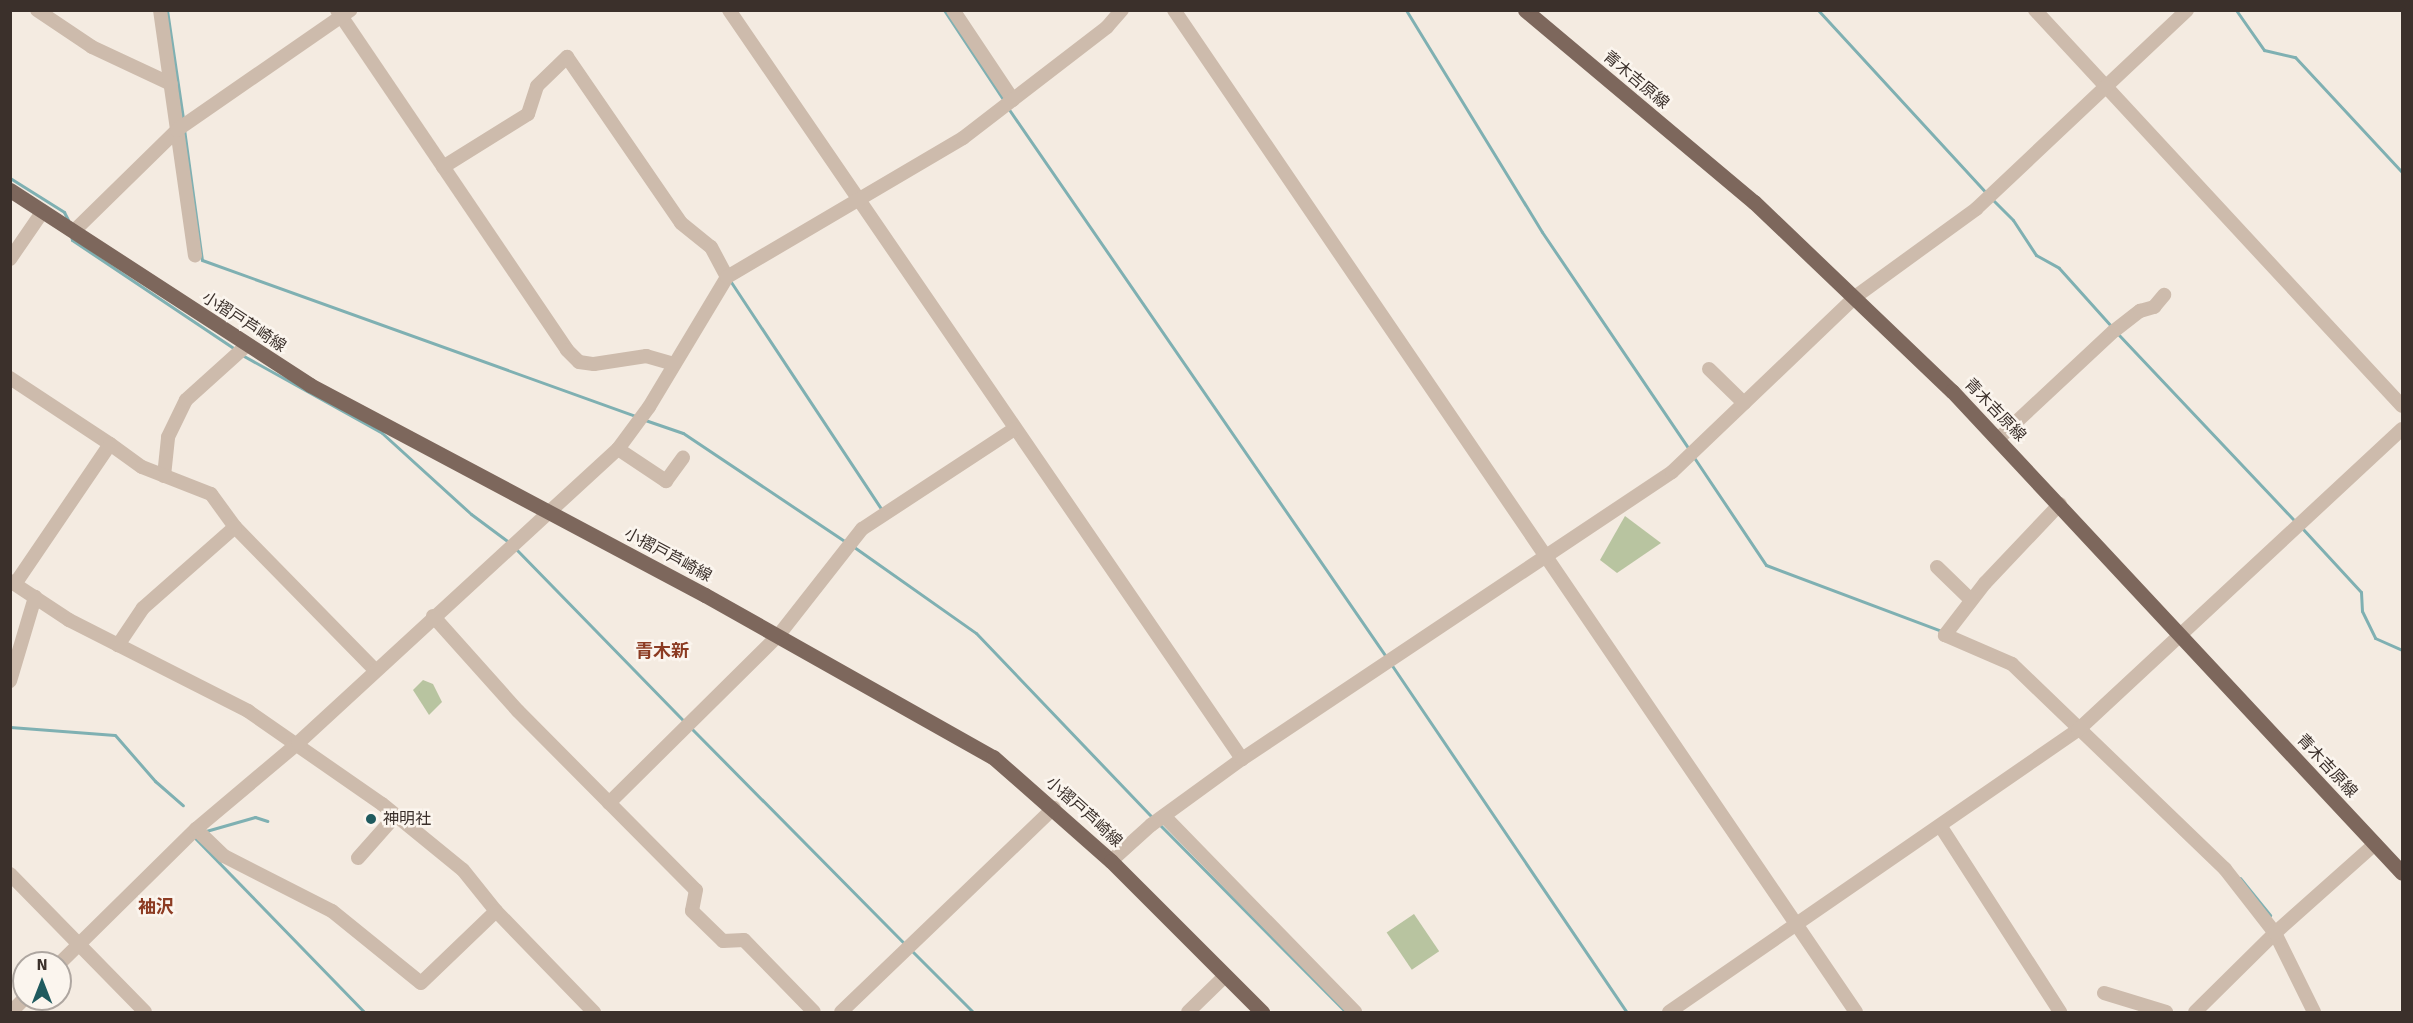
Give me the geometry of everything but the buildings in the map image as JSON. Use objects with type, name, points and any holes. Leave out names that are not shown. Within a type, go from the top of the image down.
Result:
[{"type":"main road","name":"青木吉原線","points":[[1525,10],[1754,202],[1856,297],[2060,504],[2403,873]]},
{"type":"main road","name":"小摺戸芦崎線","points":[[10,190],[246,346],[310,385],[548,510],[993,757],[1054,808],[1111,861],[1262,1012]]},
{"type":"street","points":[[37,10],[92,47],[171,84]]},
{"type":"street","points":[[160,10],[195,256]]},
{"type":"street","points":[[729,10],[1242,759]]},
{"type":"street","points":[[953,10],[1014,100]]},
{"type":"street","points":[[72,951],[196,829],[298,743],[548,510],[618,449],[649,407],[727,278],[963,138],[1107,27],[1122,10]]},
{"type":"street","points":[[1174,10],[1856,1012]]},
{"type":"street","points":[[2035,10],[2403,406]]},
{"type":"street","points":[[1111,861],[1164,816],[1242,759],[1672,472],[1856,297],[1976,209],[2187,10]]},
{"type":"street","points":[[74,231],[177,130],[343,13],[443,167],[567,350],[579,362],[594,364],[646,356],[674,364]]},
{"type":"street","points":[[443,167],[528,114],[537,86],[567,57],[681,223],[711,248],[727,278]]},
{"type":"street","points":[[10,260],[43,212]]},
{"type":"street","points":[[1998,439],[2114,331],[2140,311],[2154,307],[2164,295]]},
{"type":"street","points":[[164,476],[168,437],[186,400],[246,346]]},
{"type":"street","points":[[1709,369],[1743,403]]},
{"type":"street","points":[[10,378],[142,467],[211,494],[235,527],[375,670]]},
{"type":"street","points":[[609,803],[778,636],[862,529],[1014,429]]},
{"type":"street","points":[[1669,1012],[1941,827],[2078,730],[2179,634],[2403,429]]},
{"type":"street","points":[[110,444],[13,583],[118,645],[248,711],[298,743],[396,815],[463,870],[496,911],[594,1012]]},
{"type":"street","points":[[618,449],[666,481],[683,458]]},
{"type":"street","points":[[2060,504],[1971,600],[1945,635],[2012,664],[2225,870],[2275,933],[2314,1012]]},
{"type":"street","points":[[118,645],[143,608],[235,527]]},
{"type":"street","points":[[1936,567],[1971,600]]},
{"type":"street","points":[[10,681],[35,597]]},
{"type":"street","points":[[433,616],[609,803],[696,890],[692,911],[723,941],[744,940],[814,1012]]},
{"type":"street","points":[[841,1012],[1054,808]]},
{"type":"street","points":[[358,858],[396,815]]},
{"type":"street","points":[[1164,816],[1356,1012]]},
{"type":"street","points":[[1941,827],[2060,1012]]},
{"type":"street","points":[[196,829],[224,856],[332,911],[421,983],[496,911]]},
{"type":"street","points":[[2195,1012],[2275,933],[2375,844]]},
{"type":"street","points":[[10,874],[146,1012]]},
{"type":"street","points":[[1188,1012],[1225,976]]},
{"type":"street","points":[[2104,993],[2166,1012]]},
{"type":"green space","points":[[1625,516],[1661,543],[1617,573],[1600,560]]},
{"type":"green space","points":[[423,680],[433,684],[442,702],[429,715],[413,690]]},
{"type":"green space","points":[[1414,914],[1439,951],[1412,970],[1387,932]]},
{"type":"waterway","points":[[167,10],[183,119]]},
{"type":"waterway","points":[[944,10],[1005,102]]},
{"type":"waterway","points":[[1406,10],[1542,232],[1690,451]]},
{"type":"waterway","points":[[1818,10],[1986,193]]},
{"type":"waterway","points":[[2236,10],[2264,50],[2295,57],[2402,172]]},
{"type":"waterway","points":[[1008,108],[1387,658]]},
{"type":"waterway","points":[[184,129],[202,260],[636,416]]},
{"type":"waterway","points":[[10,178],[64,212],[68,220]]},
{"type":"waterway","points":[[1993,200],[2013,220],[2036,255],[2059,268],[2112,327]]},
{"type":"waterway","points":[[71,236],[72,240],[235,349]]},
{"type":"waterway","points":[[731,282],[882,510]]},
{"type":"waterway","points":[[2118,334],[2295,521]]},
{"type":"waterway","points":[[242,355],[382,433],[471,514],[510,543]]},
{"type":"waterway","points":[[645,420],[683,433],[846,542]]},
{"type":"waterway","points":[[1693,456],[1766,565],[1944,632]]},
{"type":"waterway","points":[[2302,528],[2361,592],[2362,611],[2375,638],[2402,650]]},
{"type":"waterway","points":[[854,547],[976,633],[1154,819]]},
{"type":"waterway","points":[[515,548],[684,721]]},
{"type":"waterway","points":[[1391,664],[1627,1012]]},
{"type":"waterway","points":[[10,727],[115,735],[155,781],[183,805]]},
{"type":"waterway","points":[[691,728],[906,945]]},
{"type":"waterway","points":[[206,831],[255,817],[267,821]]},
{"type":"waterway","points":[[1159,824],[1346,1012]]},
{"type":"waterway","points":[[195,838],[364,1012]]},
{"type":"waterway","points":[[2240,878],[2270,915]]},
{"type":"waterway","points":[[911,950],[973,1012]]},
{"type":"place","name":"神明社","points":[[371,819]]},
{"type":"district","name":"青木新","points":[[662,651]]},
{"type":"district","name":"袖沢","points":[[156,907]]}]
